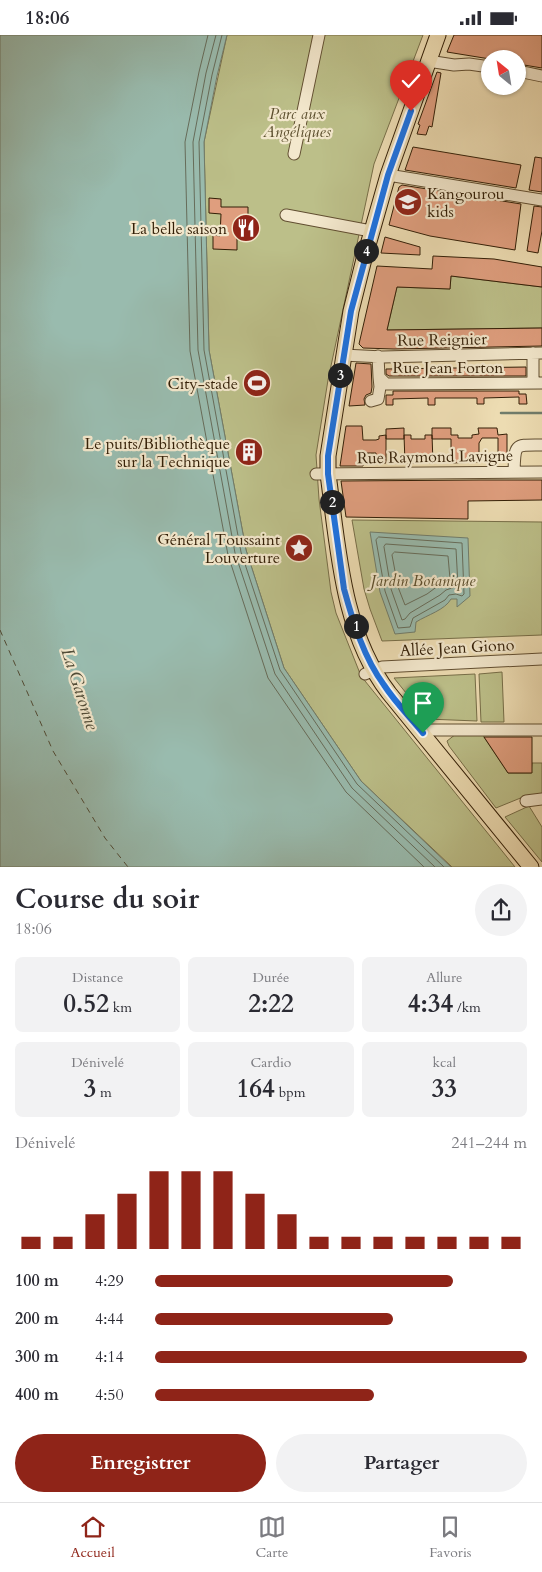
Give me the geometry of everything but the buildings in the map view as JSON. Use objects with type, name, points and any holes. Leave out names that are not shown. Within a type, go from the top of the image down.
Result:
[{"type":"main road","points":[[438,35],[388,175],[371,231],[351,311],[328,456],[322,474],[344,589],[369,672],[423,733],[441,765],[506,846],[531,867]]},
{"type":"street","points":[[294,154],[319,35]]},
{"type":"street","points":[[428,61],[454,65],[481,66]]},
{"type":"street","points":[[526,73],[542,76]]},
{"type":"street","points":[[388,175],[542,200]]},
{"type":"street","points":[[286,215],[371,231]]},
{"type":"street","points":[[537,353],[537,383]]},
{"type":"street","name":"Rue Reignier","points":[[343,355],[537,353]]},
{"type":"street","name":"Rue Jean Forton","points":[[378,356],[379,377],[386,385],[537,383]]},
{"type":"street","points":[[371,401],[378,399],[380,396],[379,377]]},
{"type":"street","points":[[514,472],[516,448],[520,445],[542,445]]},
{"type":"street","name":"Rue Raymond Lavigne","points":[[322,474],[542,472]]},
{"type":"street","name":"Allée Jean Giono","points":[[369,672],[382,667],[542,659]]},
{"type":"street","points":[[423,733],[430,729],[542,730]]},
{"type":"street","points":[[526,801],[542,799]]},
{"type":"green space","name":"Parc aux Angéliques","points":[[227,35],[423,35],[374,164],[328,380],[316,455],[319,499],[331,592],[336,613],[361,676],[515,867],[452,867],[361,781],[284,668],[246,550],[209,350],[204,142]]},
{"type":"green space","points":[[451,276],[542,287],[542,328],[387,330],[397,287],[450,289]]},
{"type":"green space","name":"Jardin Botanique","points":[[352,520],[542,522],[542,635],[382,641],[364,589]]},
{"type":"green space","points":[[502,672],[504,722],[481,722],[479,674]]},
{"type":"green space","points":[[475,674],[477,721],[427,719],[394,678]]},
{"type":"green space","points":[[456,734],[482,734],[508,773],[531,773],[532,763],[542,763],[542,794],[523,797],[496,808],[449,746],[447,741]]},
{"type":"green space","points":[[529,806],[542,827],[542,862],[505,817]]},
{"type":"water","name":"La Garonne","points":[[0,35],[227,35],[204,142],[209,350],[246,550],[284,668],[361,781],[451,867],[0,867]]},
{"type":"water","points":[[370,532],[468,538],[470,596],[457,607],[457,599],[451,599],[440,609],[416,622],[415,632],[395,634],[380,592]]},
{"type":"waterway","points":[[501,413],[542,413]]},
{"type":"ferry route","points":[[0,630],[53,751],[105,838],[128,867]]},
{"type":"place","name":"Kangourou kids","points":[[408,202]]},
{"type":"place","name":"La belle saison","points":[[246,228]]},
{"type":"place","name":"City-stade","points":[[257,383]]},
{"type":"place","name":"Le puits/Bibliothèque sur la Technique","points":[[249,452]]},
{"type":"place","name":"Général Toussaint Louverture","points":[[299,548]]},
{"type":"route","points":[[411,111],[388,175],[371,231],[351,311],[327,465],[344,589],[349,609],[365,651],[383,685],[423,733]]}]
